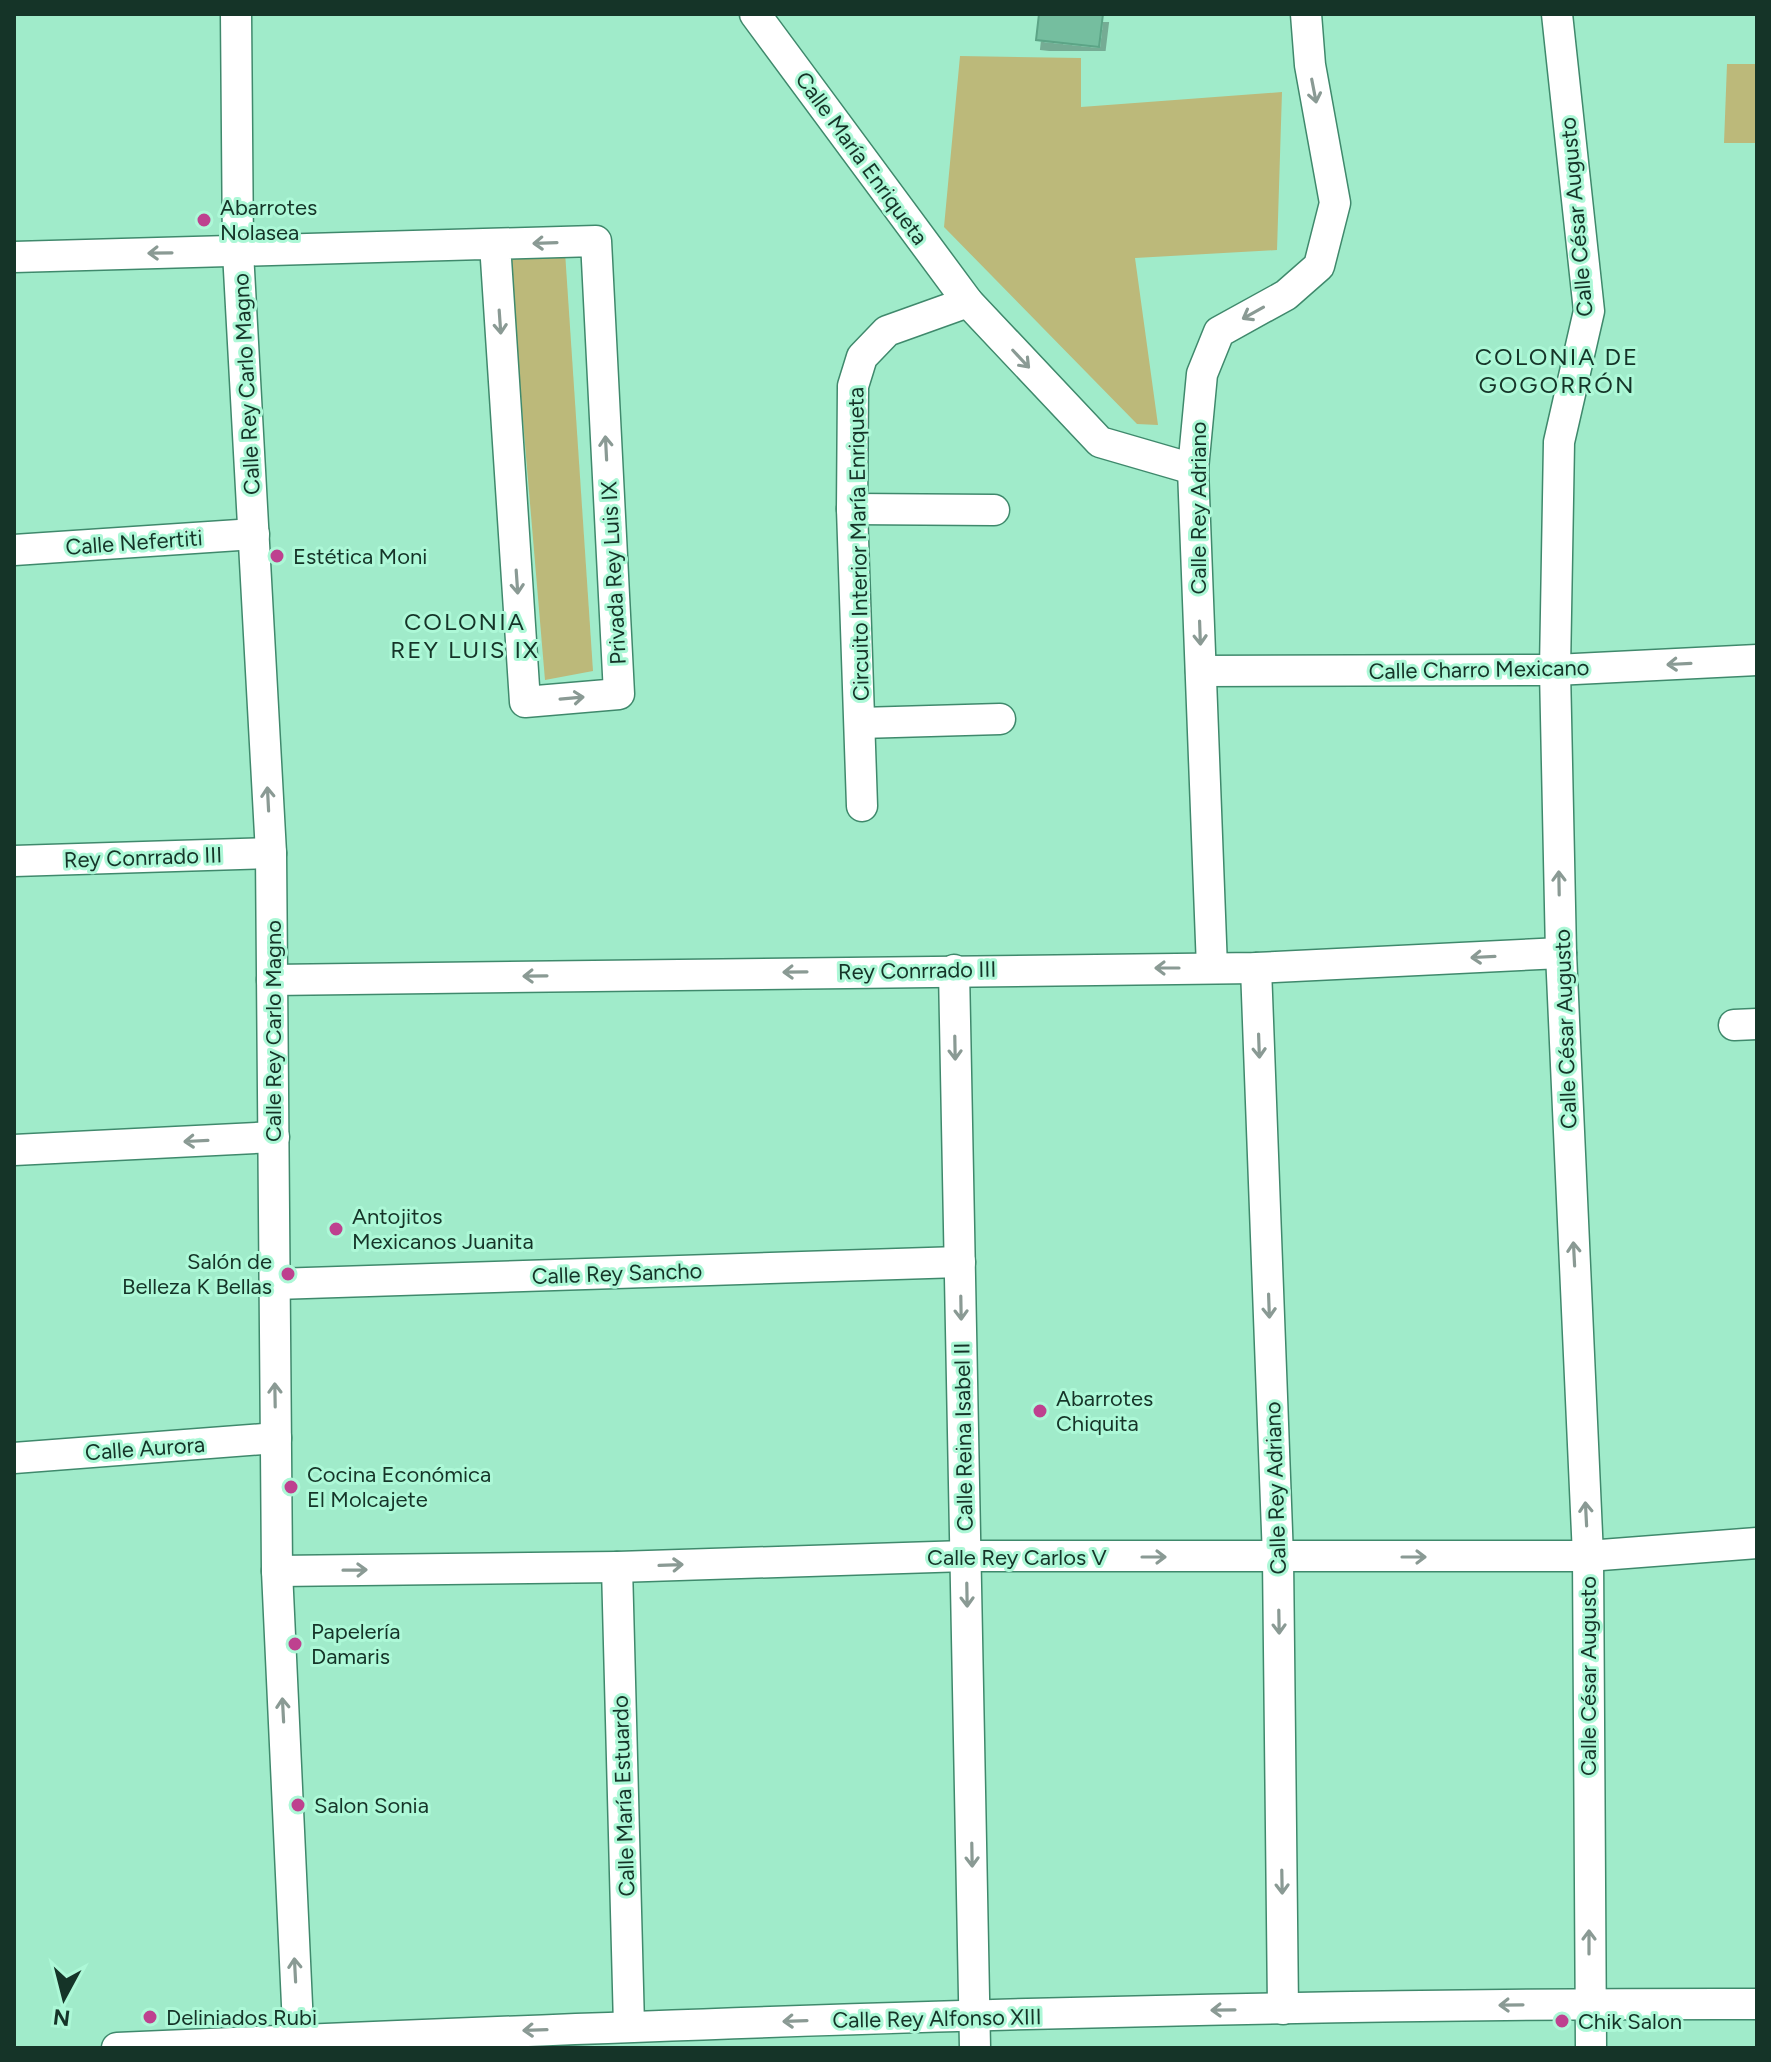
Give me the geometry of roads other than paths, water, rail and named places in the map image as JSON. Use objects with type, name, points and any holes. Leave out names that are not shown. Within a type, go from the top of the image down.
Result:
[{"type":"street","name":"Calle Rey Carlo Magno","points":[[236,14],[238,252],[271,853],[277,1571],[299,2044]]},
{"type":"street","name":"Calle María Enriqueta","points":[[755,14],[968,302],[1100,442],[1193,469]]},
{"type":"street","name":"Calle Rey Adriano","points":[[1212,968],[1193,469],[1202,374],[1219,332],[1286,295],[1319,266],[1335,203],[1310,65],[1306,14]]},
{"type":"street","name":"Calle César Augusto","points":[[1557,14],[1589,311],[1559,442],[1555,670],[1561,953],[1588,1556],[1591,2048]]},
{"type":"street","name":"Privada Rey Luis IX","points":[[14,257],[596,241],[619,694],[525,702],[495,244]]},
{"type":"street","name":"Circuito Interior María Enriqueta","points":[[862,806],[852,509],[853,386],[862,357],[887,331],[968,302]]},
{"type":"street","points":[[852,509],[994,510]]},
{"type":"street","name":"Calle Nefertiti","points":[[14,550],[254,534]]},
{"type":"street","name":"Calle Charro Mexicano","points":[[1201,671],[1555,670],[1757,660]]},
{"type":"street","points":[[860,723],[1000,719]]},
{"type":"street","name":"Rey Conrrado III","points":[[14,861],[271,853]]},
{"type":"street","name":"Rey Conrrado III","points":[[272,980],[1256,968],[1561,953]]},
{"type":"street","name":"Calle Rey Adriano","points":[[1256,968],[1278,1558],[1283,2009]]},
{"type":"street","name":"Calle Reina Isabel II","points":[[954,970],[975,2048]]},
{"type":"street","points":[[14,1150],[274,1137]]},
{"type":"street","name":"Calle Rey Sancho","points":[[275,1284],[960,1262]]},
{"type":"street","name":"Calle Aurora","points":[[14,1458],[276,1438]]},
{"type":"street","name":"Calle Rey Carlos V","points":[[277,1571],[617,1567],[966,1556],[1588,1556],[1757,1543]]},
{"type":"street","name":"Calle María Estuardo","points":[[617,1567],[629,2026]]},
{"type":"street","name":"Calle Rey Alfonso XIII","points":[[117,2048],[299,2044],[629,2026],[1283,2009],[1757,2004]]},
{"type":"place","name":"Abarrotes Nolasea","points":[[204,220]]},
{"type":"place","name":"Estética Moni","points":[[277,556]]},
{"type":"place","name":"Antojitos Mexicanos Juanita","points":[[336,1229]]},
{"type":"place","name":"Salón de Belleza K Bellas","points":[[288,1274]]},
{"type":"place","name":"Abarrotes Chiquita","points":[[1040,1411]]},
{"type":"place","name":"Cocina Económica El Molcajete","points":[[291,1487]]},
{"type":"place","name":"Papelería Damaris","points":[[295,1644]]},
{"type":"place","name":"Salon Sonia","points":[[298,1805]]},
{"type":"place","name":"Deliniados Rubi","points":[[150,2017]]},
{"type":"place","name":"Chik Salon","points":[[1562,2021]]},
{"type":"district","name":"COLONIA DE GOGORRÓN","points":[[1557,371]]},
{"type":"district","name":"COLONIA REY LUIS IX","points":[[465,636]]}]
